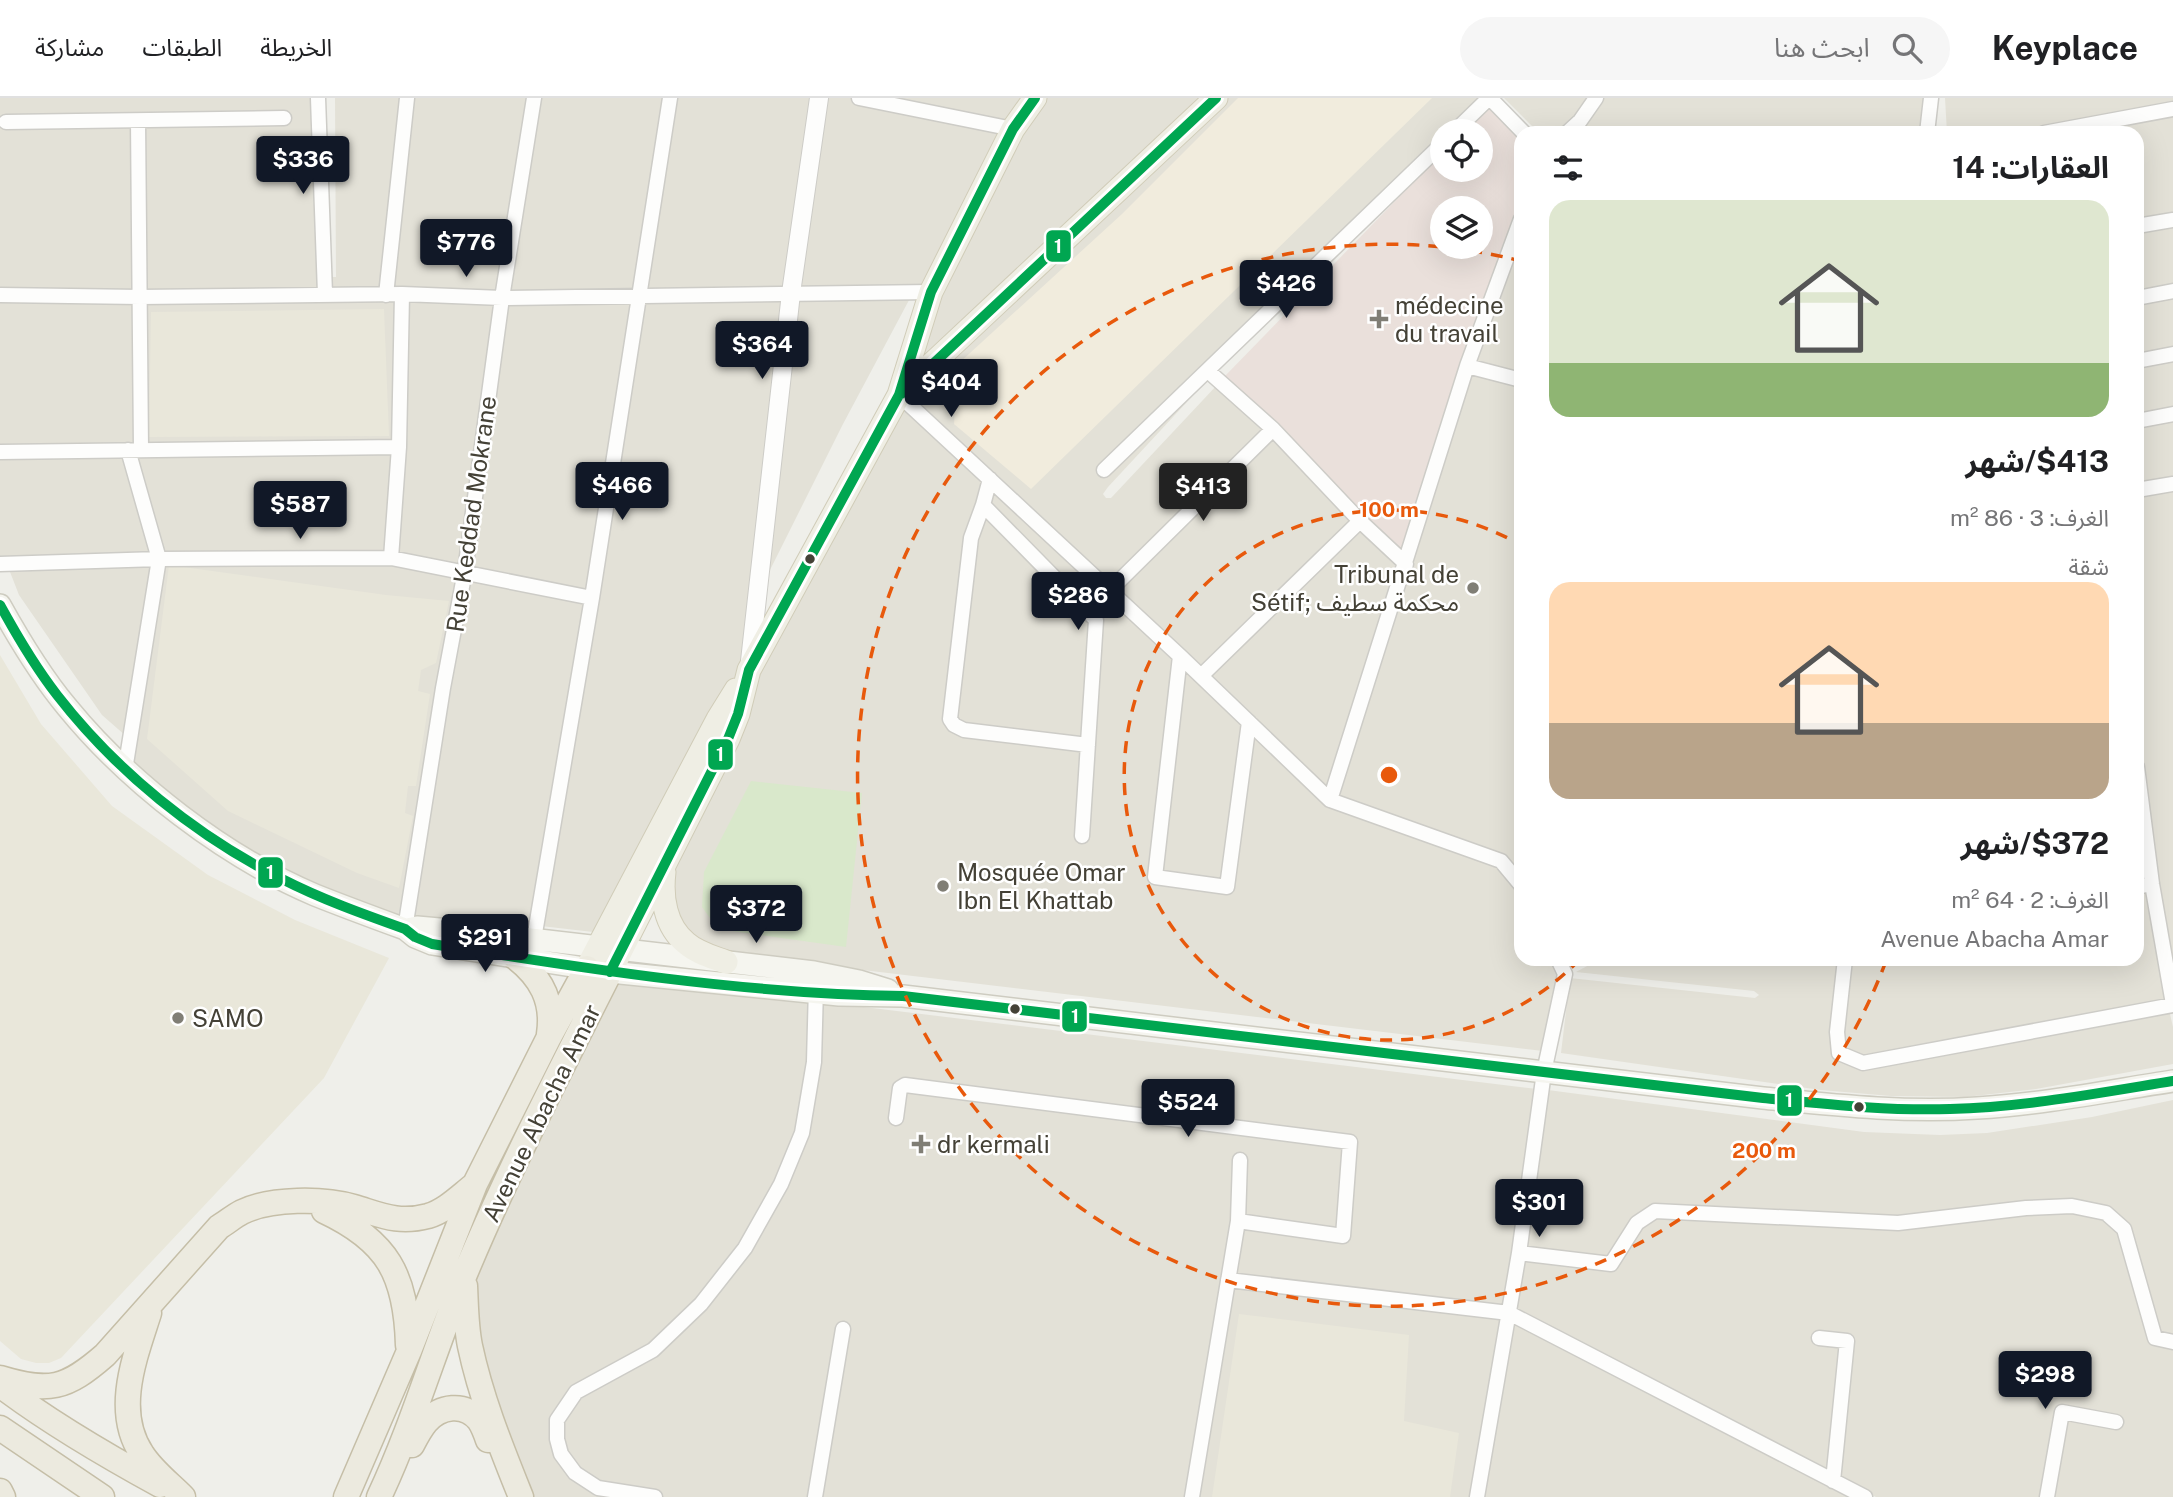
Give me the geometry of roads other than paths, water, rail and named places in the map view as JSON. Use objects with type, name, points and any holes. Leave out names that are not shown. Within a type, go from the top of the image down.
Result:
[{"type":"highway","points":[[515,957],[538,978],[546,992],[551,1023],[548,1039]]},
{"type":"highway","points":[[346,1497],[475,1184],[548,1039],[604,959]]},
{"type":"highway","name":"Avenue Abacha Amar","points":[[380,1495],[430,1372],[464,1277],[543,1106],[604,959]]},
{"type":"highway","points":[[0,1378],[27,1386],[47,1387],[67,1382],[86,1372],[153,1303],[219,1227],[241,1212],[267,1204],[304,1202],[340,1205],[390,1219],[408,1219],[443,1209],[475,1184]]},
{"type":"highway","points":[[304,1202],[349,1223],[368,1237],[387,1258],[402,1291],[408,1319],[408,1351]]},
{"type":"highway","points":[[464,1277],[469,1343],[478,1378],[492,1423],[521,1497]]},
{"type":"highway","points":[[153,1303],[130,1375],[128,1403],[134,1439],[141,1454],[182,1497]]},
{"type":"highway","points":[[0,1385],[110,1457],[182,1497]]},
{"type":"highway","points":[[380,1495],[426,1422],[439,1411],[452,1407],[465,1411],[478,1420],[510,1497]]},
{"type":"highway","points":[[0,1429],[102,1497]]},
{"type":"highway","points":[[0,1491],[3,1497]]},
{"type":"main road","name":"Avenue Abacha Amar","points":[[604,959],[666,862],[728,738],[738,713],[749,670],[899,396],[931,292],[1013,129],[1035,98]]},
{"type":"main road","points":[[899,396],[1216,98]]},
{"type":"main road","points":[[0,605],[30,657],[67,707],[125,770],[206,834],[253,863],[313,894],[405,929],[415,937],[432,944],[515,957],[726,962]]},
{"type":"main road","points":[[604,959],[718,719],[749,670]]},
{"type":"main road","points":[[666,862],[662,888],[664,908],[685,943],[726,962],[816,983],[860,997],[902,996],[1861,1108],[1976,1108],[2033,1103],[2173,1081]]},
{"type":"main road","points":[[405,929],[435,928],[534,939],[604,959],[816,983]]},
{"type":"street","points":[[318,98],[325,295]]},
{"type":"street","points":[[386,295],[407,98]]},
{"type":"street","name":"Rue Keddad Mokrane","points":[[405,929],[443,688],[465,571],[502,298],[534,98]]},
{"type":"street","points":[[534,939],[592,598],[670,98]]},
{"type":"street","points":[[749,670],[791,293],[819,98]]},
{"type":"street","points":[[859,98],[1013,129]]},
{"type":"street","points":[[1467,119],[1489,98],[1517,126]]},
{"type":"street","points":[[1575,126],[1596,98]]},
{"type":"street","points":[[1928,126],[1931,98]]},
{"type":"street","points":[[2083,126],[2173,110]]},
{"type":"street","points":[[6,122],[284,118]]},
{"type":"street","points":[[125,770],[159,559],[134,450],[140,297],[138,121]]},
{"type":"street","points":[[1104,470],[1430,156]]},
{"type":"street","points":[[2144,225],[2173,220]]},
{"type":"street","points":[[1330,800],[1467,366],[1514,238]]},
{"type":"street","points":[[2144,297],[2173,291]]},
{"type":"street","points":[[0,295],[402,295],[502,298],[931,292]]},
{"type":"street","points":[[391,558],[399,447],[402,295]]},
{"type":"street","points":[[2144,360],[2173,354]]},
{"type":"street","points":[[1467,366],[1514,378]]},
{"type":"street","points":[[1208,371],[1273,429],[1360,521],[1406,564]]},
{"type":"street","points":[[899,396],[1180,656],[1330,800],[1501,861],[1514,875]]},
{"type":"street","points":[[2144,420],[2173,414]]},
{"type":"street","points":[[1109,591],[1273,429]]},
{"type":"street","points":[[0,452],[399,447]]},
{"type":"street","points":[[990,478],[971,538],[950,719],[954,725],[964,730],[1088,745]]},
{"type":"street","points":[[2144,489],[2173,484]]},
{"type":"street","points":[[983,505],[1096,620],[1082,836]]},
{"type":"street","points":[[1201,676],[1360,521]]},
{"type":"street","points":[[0,564],[159,559],[391,558],[592,598]]},
{"type":"street","points":[[1180,656],[1155,877],[1227,887],[1249,722]]},
{"type":"street","points":[[1843,966],[1837,1032],[1839,1052],[1863,1063],[2173,1004],[2144,822]]},
{"type":"street","points":[[2144,886],[2152,884]]},
{"type":"street","points":[[1477,1497],[1519,1253],[1544,1072],[1565,974],[1561,966]]},
{"type":"street","points":[[655,1497],[598,1488],[575,1473],[561,1454],[557,1439],[557,1420],[576,1392],[653,1350],[702,1304],[745,1248],[781,1184],[802,1133],[814,1062],[816,983]]},
{"type":"street","points":[[896,1118],[900,1088],[905,1085],[1350,1142],[1343,1236],[1238,1221]]},
{"type":"street","points":[[1192,1497],[1238,1221],[1240,1160]]},
{"type":"street","points":[[1519,1253],[1611,1264],[1637,1223],[1655,1211],[1898,1223],[2026,1208],[2073,1206],[2106,1213],[2124,1229],[2155,1338],[2173,1342]]},
{"type":"street","points":[[1228,1280],[1509,1312],[1865,1497]]},
{"type":"street","points":[[815,1497],[843,1329]]},
{"type":"street","points":[[1819,1338],[1847,1341],[1833,1481]]},
{"type":"street","points":[[2047,1497],[2062,1412],[2116,1422]]},
{"type":"place","name":"médecine du travail","points":[[1379,319]]},
{"type":"place","name":"Tribunal de Sétif; محكمة سطيف","points":[[1473,588]]},
{"type":"place","name":"Mosquée Omar Ibn El Khattab","points":[[943,886]]},
{"type":"place","name":"SAMO","points":[[178,1018]]},
{"type":"place","name":"dr kermali","points":[[921,1144]]}]
